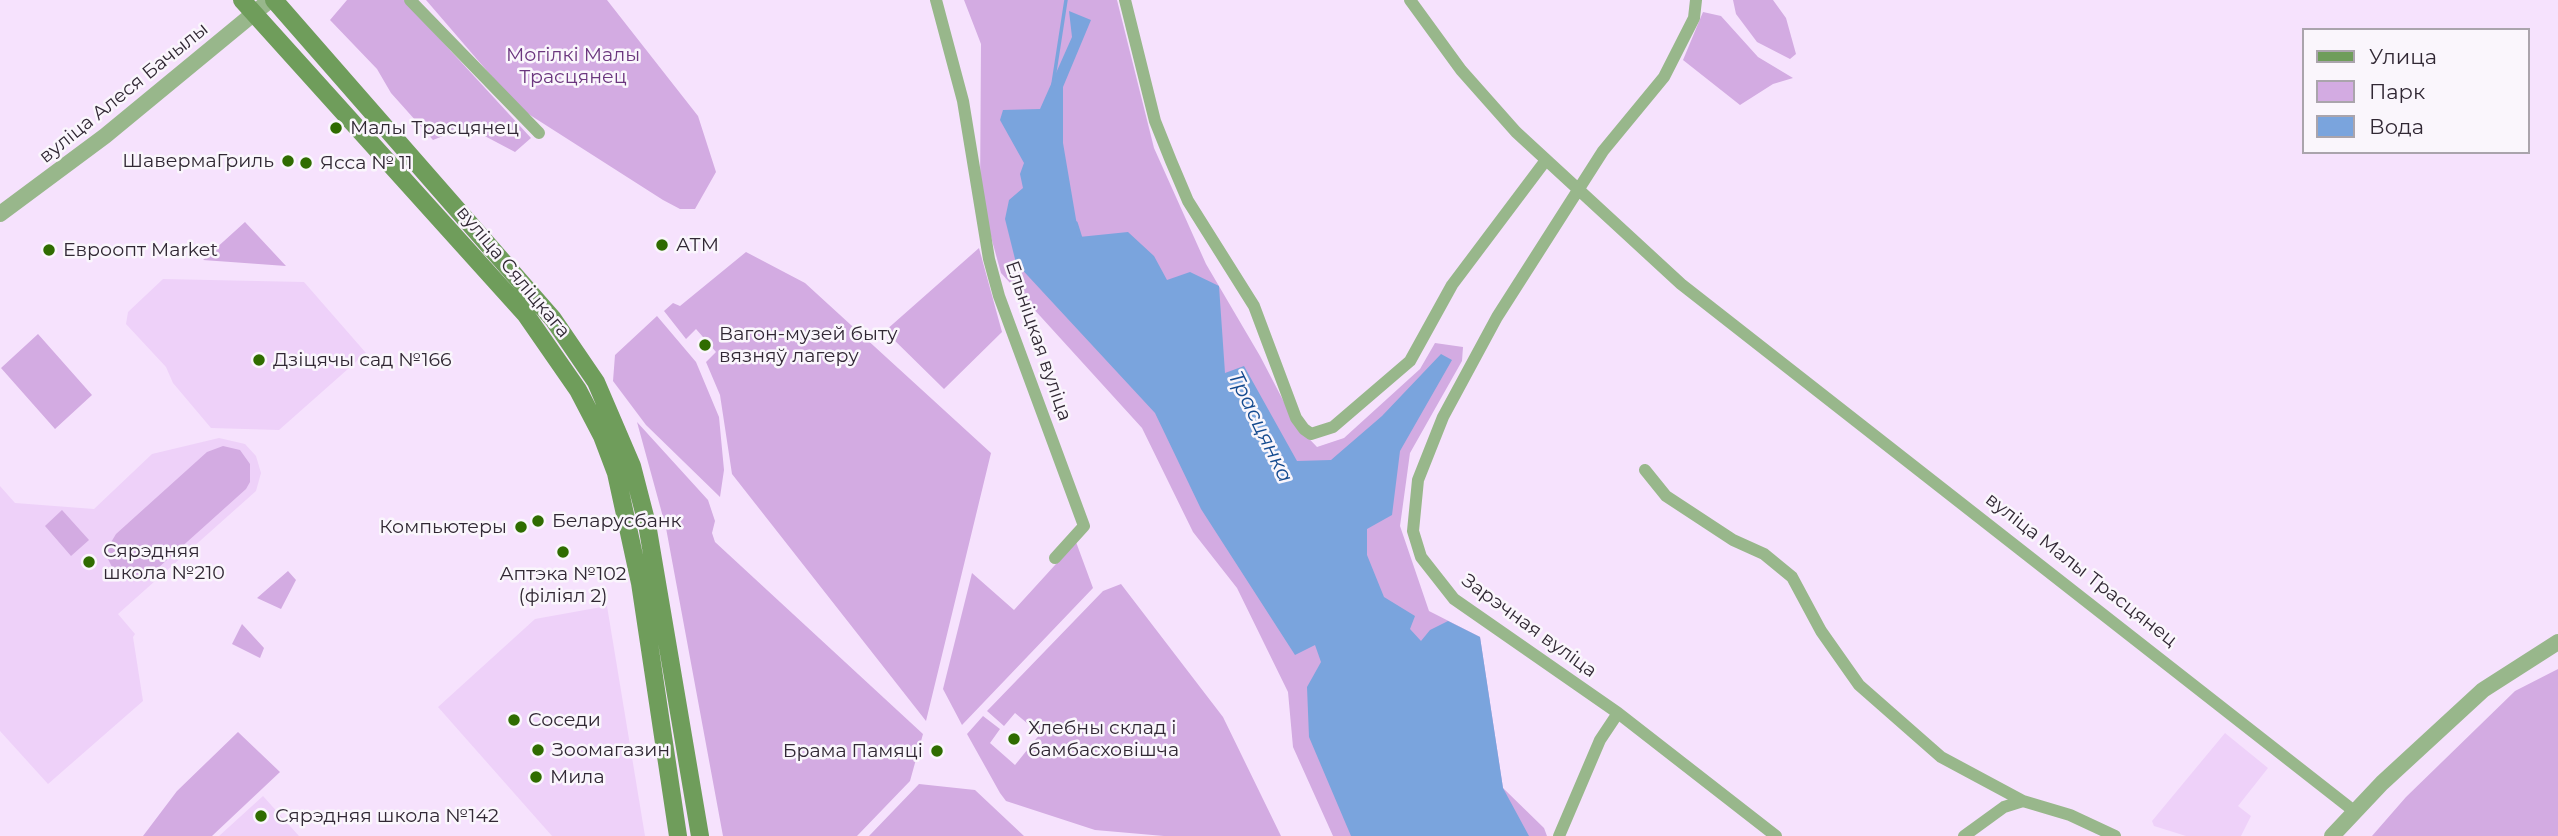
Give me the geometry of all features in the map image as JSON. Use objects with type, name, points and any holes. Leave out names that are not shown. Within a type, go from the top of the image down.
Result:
[{"type":"main road","name":"вуліца Сяліцкага","points":[[242,0],[526,315],[578,390],[602,436],[617,473],[640,583],[678,836]]},
{"type":"main road","name":"вуліца Сяліцкага","points":[[272,0],[553,319],[596,382],[632,466],[647,524],[701,836]]},
{"type":"street","name":"вуліца Алеся Бачылы","points":[[0,214],[105,136],[272,0]]},
{"type":"street","points":[[410,0],[516,113],[539,133]]},
{"type":"street","name":"Ельніцкая вуліца","points":[[936,0],[964,102],[995,284],[1084,526],[1055,558]]},
{"type":"street","points":[[1125,0],[1155,121],[1188,201],[1254,306],[1296,418],[1311,434],[1333,427],[1410,361],[1452,285],[1546,160]]},
{"type":"street","name":"вуліца Малы Трасцянец","points":[[1410,0],[1461,70],[1546,160],[1713,310],[2354,811]]},
{"type":"street","points":[[1579,191],[1603,151],[1664,77],[1694,18],[1696,0]]},
{"type":"street","name":"Зарэчная вуліца","points":[[1579,191],[1497,317],[1443,417],[1418,480],[1412,517],[1421,557],[1454,599],[1618,713],[1776,836]]},
{"type":"street","points":[[1645,470],[1666,496],[1733,540],[1764,554],[1792,577],[1821,631],[1859,685],[1941,757],[2023,801],[2070,815],[2115,836]]},
{"type":"street","points":[[2332,836],[2354,811],[2483,690],[2558,642]]},
{"type":"street","points":[[1559,836],[1600,740],[1618,713]]},
{"type":"street","points":[[1964,836],[2004,807],[2023,801]]},
{"type":"shaded area","name":"Дзіцячы сад №166","points":[[163,279],[304,282],[366,353],[279,430],[211,428],[173,383],[166,367],[126,324],[128,312]]},
{"type":"shaded area","name":"Сярэдняя школа №210","points":[[219,438],[245,444],[256,456],[261,473],[256,491],[118,614],[135,634],[133,637],[143,701],[48,784],[0,731],[0,486],[15,503],[94,509],[152,454]]},
{"type":"shaded area","points":[[607,606],[645,836],[552,836],[438,707],[535,619]]},
{"type":"shaded area","points":[[2225,733],[2268,768],[2238,806],[2251,816],[2241,836],[2186,836],[2154,826],[2152,821]]},
{"type":"shaded area","name":"Сярэдняя школа №142","points":[[263,796],[299,836],[219,836]]},
{"type":"green space","points":[[347,0],[404,0],[531,138],[515,152],[479,133],[453,132],[433,140],[391,93],[377,69],[330,20]]},
{"type":"green space","name":"Могілкі Малы Трасцянец","points":[[426,0],[607,0],[698,116],[716,172],[695,209],[680,209],[663,200],[519,108]]},
{"type":"green space","points":[[964,0],[1117,0],[1154,148],[1206,264],[1260,356],[1296,425],[1317,447],[1344,438],[1420,369],[1435,343],[1463,347],[1462,361],[1410,453],[1400,526],[1429,611],[1480,637],[1503,788],[1544,828],[1547,836],[1333,836],[1293,747],[1288,692],[1237,588],[1193,532],[1142,428],[1001,273],[980,197],[981,44]]},
{"type":"green space","points":[[1733,0],[1773,0],[1786,18],[1796,54],[1790,59],[1757,42],[1736,14]]},
{"type":"green space","points":[[1703,12],[1721,16],[1758,57],[1793,78],[1773,84],[1740,105],[1683,60]]},
{"type":"green space","points":[[245,222],[286,266],[203,260]]},
{"type":"green space","points":[[979,248],[1002,332],[944,389],[885,331]]},
{"type":"green space","points":[[746,252],[805,283],[991,453],[926,721],[732,474],[720,395],[706,362],[716,352],[696,329],[686,339],[664,311],[673,303],[680,306]]},
{"type":"green space","points":[[657,316],[696,362],[719,417],[724,470],[720,497],[646,425],[613,381],[615,355]]},
{"type":"green space","points":[[38,334],[92,395],[55,429],[1,368]]},
{"type":"green space","points":[[637,422],[708,500],[715,521],[712,533],[715,542],[923,734],[910,781],[857,836],[723,836],[666,528]]},
{"type":"green space","points":[[223,446],[240,450],[250,464],[250,482],[246,489],[148,577],[131,581],[115,573],[107,557],[107,549],[116,534],[207,452]]},
{"type":"green space","points":[[62,510],[89,540],[71,556],[45,526]]},
{"type":"green space","points":[[1076,542],[1093,588],[962,725],[943,689],[972,573],[1014,610]]},
{"type":"green space","points":[[288,571],[296,580],[281,609],[257,598]]},
{"type":"green space","points":[[1121,584],[1223,717],[1281,836],[1164,836],[1095,830],[1006,801],[1000,793],[967,734],[983,716],[1000,729],[990,743],[1015,765],[1040,734],[1015,713],[1004,726],[987,711],[1103,591]]},
{"type":"green space","points":[[242,624],[264,648],[260,658],[232,644]]},
{"type":"green space","points":[[2558,669],[2558,836],[2372,836],[2406,797],[2515,691]]},
{"type":"green space","points":[[238,732],[280,772],[212,836],[143,836],[177,791]]},
{"type":"green space","points":[[919,784],[975,790],[1024,836],[869,836]]},
{"type":"water","points":[[1069,11],[1091,20],[1063,87],[1063,143],[1079,237],[1128,232],[1154,256],[1167,280],[1190,272],[1219,286],[1225,373],[1244,366],[1297,461],[1331,460],[1382,416],[1441,354],[1452,360],[1400,451],[1392,515],[1367,529],[1367,555],[1384,597],[1415,616],[1410,629],[1421,641],[1430,630],[1448,621],[1480,637],[1503,788],[1529,836],[1351,836],[1309,737],[1307,687],[1321,662],[1315,645],[1295,655],[1201,509],[1155,413],[1016,263],[1005,219],[1009,200],[1023,188],[1020,174],[1024,163],[1000,120],[1003,110],[1040,109],[1072,37]]},
{"type":"waterway","name":"Трасцянка","points":[[1053,84],[1066,0]]},
{"type":"waterway","name":"Трасцянка","points":[[1076,223],[1081,239]]},
{"type":"place","name":"Малы Трасцянец","points":[[336,128]]},
{"type":"place","name":"ШавермаГриль","points":[[288,161]]},
{"type":"place","name":"Ясса № 11","points":[[306,163]]},
{"type":"place","name":"АТМ","points":[[662,245]]},
{"type":"place","name":"Евроопт Market","points":[[49,250]]},
{"type":"place","name":"Вагон-музей быту вязняў лагеру","points":[[705,345]]},
{"type":"place","name":"Дзіцячы сад №166","points":[[259,360]]},
{"type":"place","name":"Беларусбанк","points":[[538,521]]},
{"type":"place","name":"Компьютеры","points":[[521,527]]},
{"type":"place","name":"Аптэка №102 (філіял 2)","points":[[563,552]]},
{"type":"place","name":"Сярэдняя школа №210","points":[[89,562]]},
{"type":"place","name":"Соседи","points":[[514,720]]},
{"type":"place","name":"Хлебны склад і бамбасховішча","points":[[1014,739]]},
{"type":"place","name":"Зоомагазин","points":[[538,750]]},
{"type":"place","name":"Брама Памяці","points":[[937,751]]},
{"type":"place","name":"Мила","points":[[536,777]]},
{"type":"place","name":"Сярэдняя школа №142","points":[[261,816]]}]
